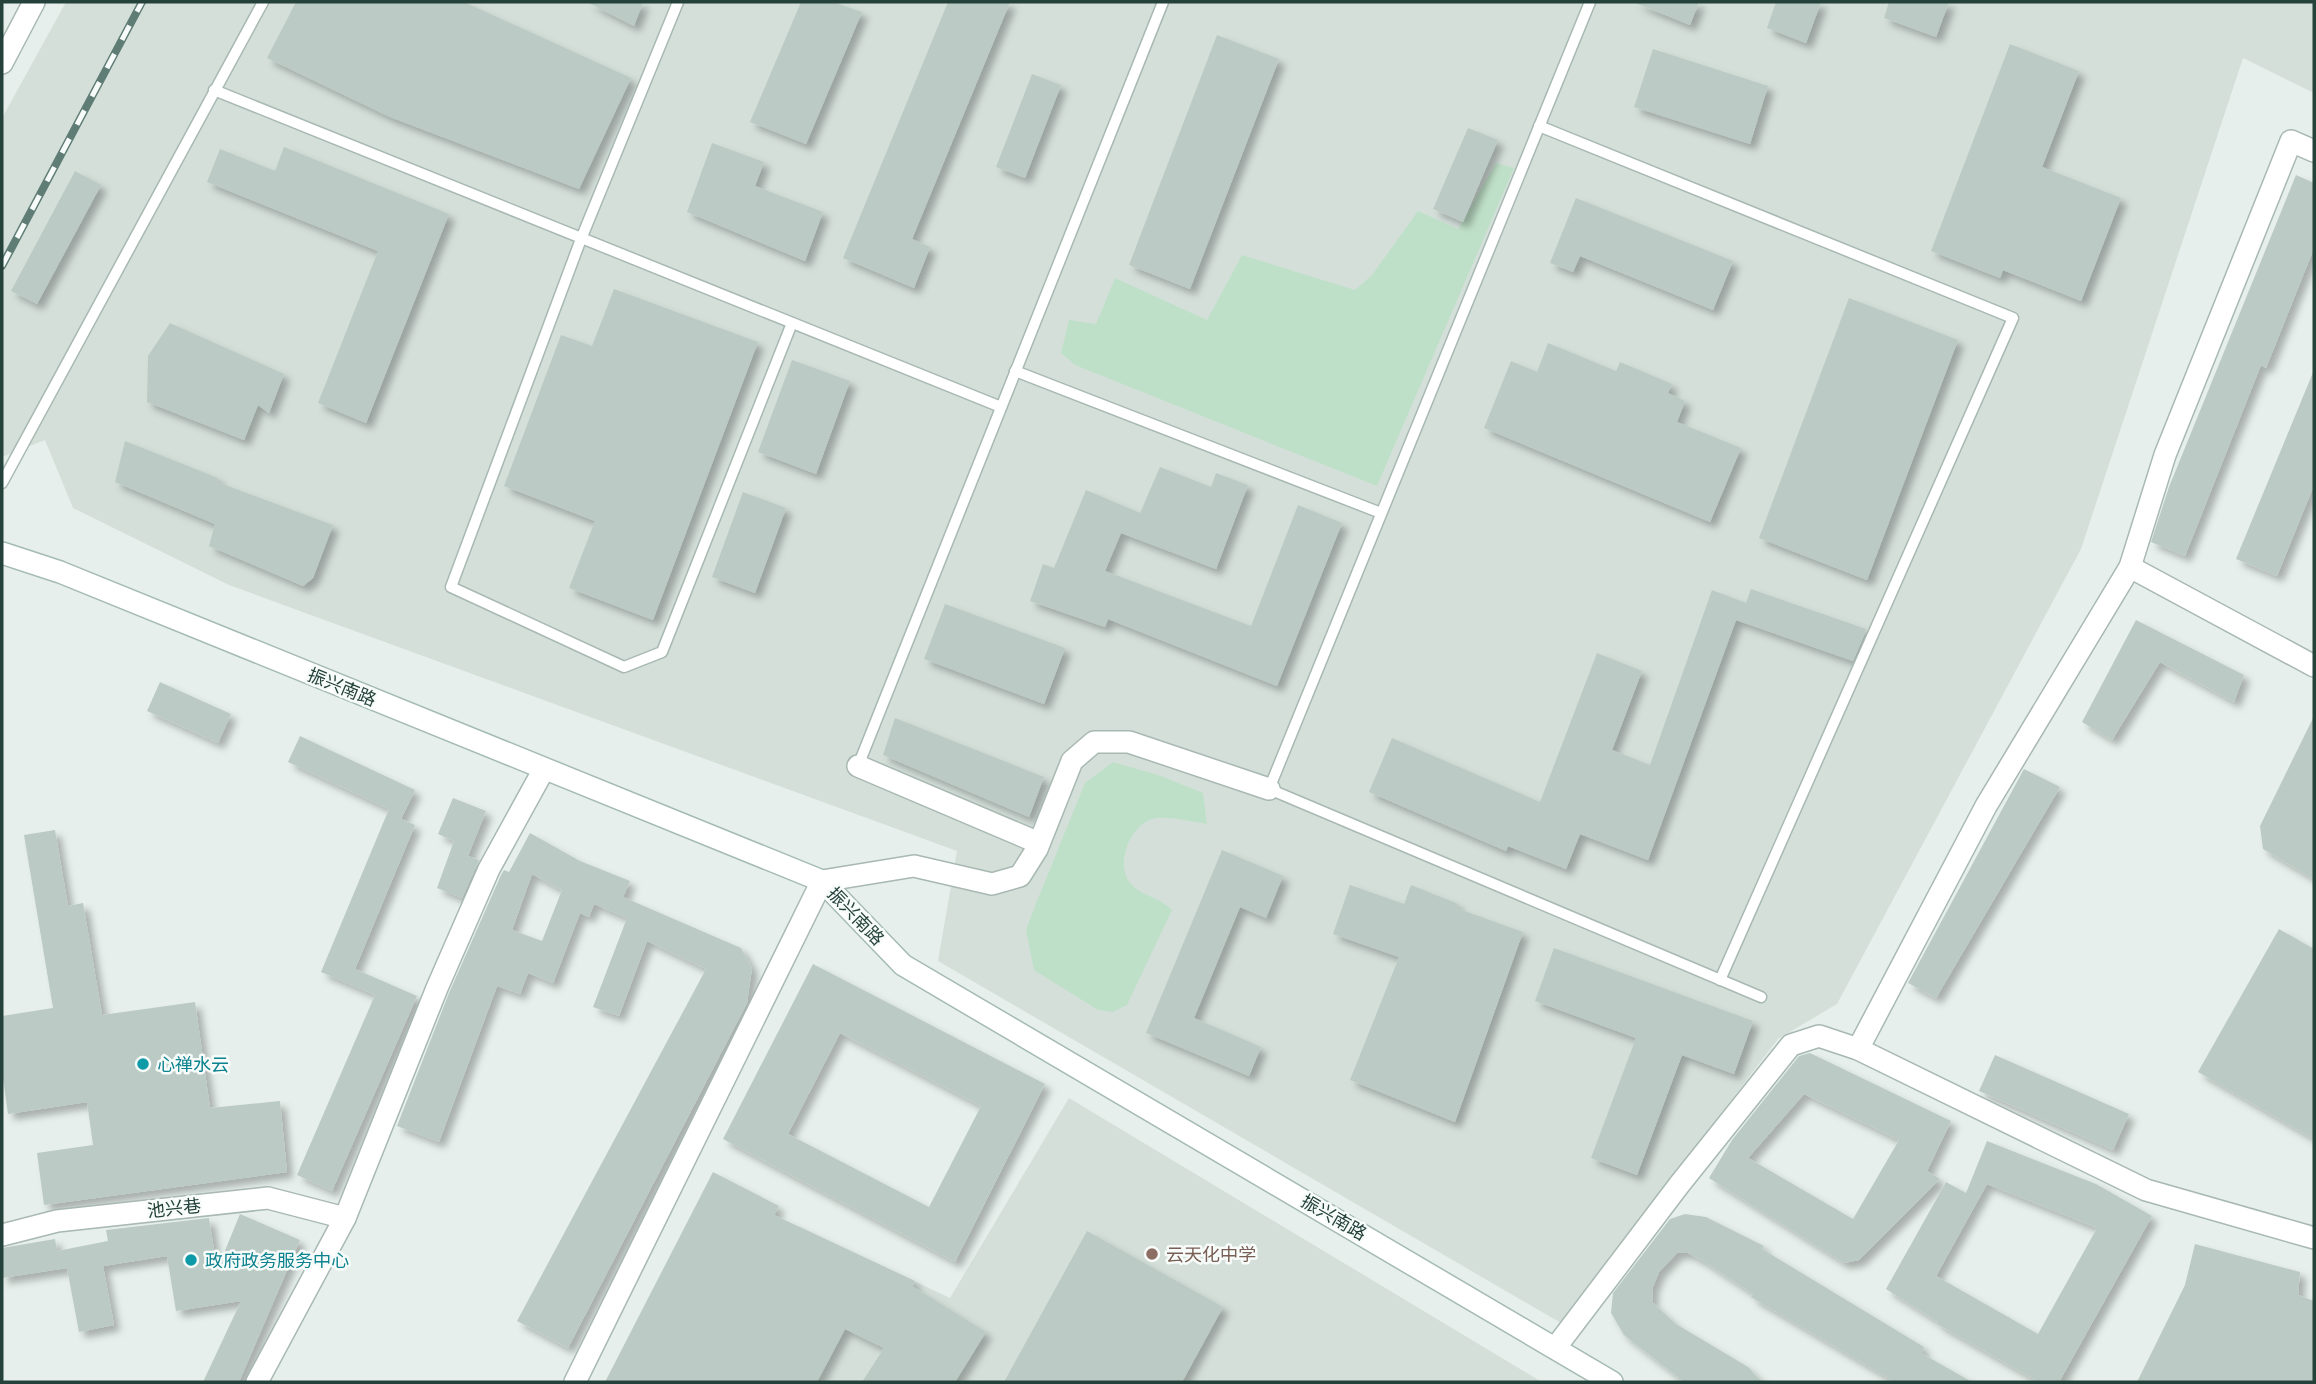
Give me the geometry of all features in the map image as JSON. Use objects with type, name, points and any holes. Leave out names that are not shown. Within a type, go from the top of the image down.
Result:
[{"type":"street","points":[[2,63],[34,2]]},
{"type":"street","points":[[1858,1049],[1986,806],[2130,567],[2165,455],[2291,141],[2314,150]]},
{"type":"street","name":"振兴南路","points":[[2,553],[50,568],[822,881],[904,965],[1612,1382]]},
{"type":"street","points":[[2130,567],[2314,666]]},
{"type":"street","points":[[575,1382],[822,881],[914,866],[992,884],[1020,876],[1039,843],[1072,761],[1094,742],[1129,743],[1269,789]]},
{"type":"street","points":[[858,766],[1039,843]]},
{"type":"street","points":[[257,1382],[345,1218],[489,869],[544,769]]},
{"type":"street","points":[[1556,1347],[1679,1185],[1791,1045],[1819,1036],[1858,1049],[2146,1190],[2314,1238]]},
{"type":"street","name":"池兴巷","points":[[2,1235],[57,1221],[268,1198],[345,1218]]},
{"type":"lane","points":[[2,483],[264,2]]},
{"type":"lane","points":[[678,2],[581,239],[451,587],[624,667],[662,652],[792,323]]},
{"type":"lane","points":[[858,766],[1163,2]]},
{"type":"lane","points":[[1590,2],[1269,789],[1761,997]]},
{"type":"lane","points":[[214,90],[1001,407]]},
{"type":"lane","points":[[1539,126],[2012,318],[1720,980]]},
{"type":"lane","points":[[1015,371],[1381,513]]},
{"type":"shaded area","points":[[66,2],[2314,2],[2314,93],[2243,58],[2081,549],[1837,1004],[1778,1039],[1561,1323],[938,961],[957,851],[229,585],[73,508],[45,440],[2,457],[2,118]]},
{"type":"shaded area","name":"云天化中学","points":[[1069,1098],[1542,1382],[716,1382],[798,1226],[950,1298]]},
{"type":"green space","points":[[1496,163],[1514,168],[1377,486],[1075,365],[1061,353],[1069,320],[1096,324],[1115,278],[1207,320],[1242,255],[1355,290],[1372,275],[1418,211],[1458,229]]},
{"type":"green space","points":[[1113,762],[1161,776],[1203,793],[1207,824],[1158,818],[1140,826],[1128,844],[1124,866],[1131,884],[1172,910],[1127,1005],[1113,1012],[1098,1010],[1034,970],[1026,930],[1085,783]]},
{"type":"building","points":[[296,2],[464,2],[631,78],[579,189],[390,117],[267,58]]},
{"type":"building","points":[[587,2],[643,2],[634,26]]},
{"type":"building","points":[[801,2],[833,2],[862,12],[806,144],[750,122]]},
{"type":"building","points":[[948,2],[1010,2],[912,239],[930,247],[914,288],[843,258]]},
{"type":"building","points":[[1633,2],[1699,2],[1690,25]]},
{"type":"building","points":[[1776,2],[1821,2],[1806,43],[1767,28]]},
{"type":"building","points":[[1889,2],[1949,2],[1936,37],[1884,18]]},
{"type":"building","points":[[1217,35],[1279,59],[1190,289],[1129,265]]},
{"type":"building","points":[[2010,44],[2079,71],[2042,167],[2121,198],[2081,301],[2003,270],[2000,278],[1931,251]]},
{"type":"building","points":[[1653,49],[1768,86],[1750,144],[1634,107]]},
{"type":"building","points":[[1032,74],[1061,85],[1025,178],[996,167]]},
{"type":"building","points":[[1468,128],[1498,140],[1463,222],[1433,209]]},
{"type":"building","points":[[712,143],[764,162],[755,186],[823,212],[805,261],[687,212]]},
{"type":"building","points":[[284,147],[449,214],[366,423],[318,403],[378,251],[207,182],[220,149],[275,171]]},
{"type":"building","points":[[75,171],[101,185],[37,304],[11,291]]},
{"type":"building","points":[[2296,175],[2314,183],[2314,248],[2266,368],[2261,365],[2185,556],[2151,542],[2169,487]]},
{"type":"building","points":[[1576,198],[1733,261],[1713,310],[1580,256],[1573,272],[1550,263]]},
{"type":"building","points":[[614,289],[758,342],[653,620],[569,588],[595,521],[504,486],[561,335],[592,346]]},
{"type":"building","points":[[1849,298],[1958,340],[1867,580],[1759,538]]},
{"type":"building","points":[[170,323],[284,374],[269,413],[258,405],[244,440],[147,402],[148,356]]},
{"type":"building","points":[[1548,343],[1616,371],[1620,362],[1672,384],[1668,393],[1685,401],[1677,422],[1741,448],[1710,522],[1484,428],[1511,361],[1537,372]]},
{"type":"building","points":[[792,360],[850,381],[816,474],[758,452]]},
{"type":"building","points":[[2314,370],[2314,485],[2277,576],[2236,559]]},
{"type":"building","points":[[125,441],[218,478],[217,482],[333,525],[313,578],[303,586],[209,546],[215,524],[115,482]]},
{"type":"building","points":[[1160,467],[1211,487],[1216,473],[1248,485],[1216,569],[1121,533],[1105,571],[1251,626],[1298,505],[1342,523],[1277,686],[1108,619],[1105,627],[1030,601],[1043,564],[1054,568],[1086,490],[1140,513]]},
{"type":"building","points":[[743,492],[786,508],[755,593],[712,577]]},
{"type":"building","points":[[1751,589],[1866,629],[1863,638],[1853,661],[1736,620],[1648,860],[1580,834],[1566,869],[1508,846],[1506,851],[1369,792],[1392,738],[1540,802],[1597,653],[1642,671],[1612,750],[1650,765],[1712,590],[1746,603]]},
{"type":"building","points":[[945,604],[1065,648],[1044,704],[924,659]]},
{"type":"building","points":[[2136,620],[2244,675],[2234,702],[2160,662],[2112,740],[2082,722]]},
{"type":"building","points":[[160,682],[231,714],[218,743],[147,711]]},
{"type":"building","points":[[2314,716],[2314,879],[2263,849],[2260,826]]},
{"type":"building","points":[[895,718],[1044,777],[1029,817],[883,755]]},
{"type":"building","points":[[300,736],[415,790],[401,819],[415,825],[355,969],[417,996],[332,1191],[297,1175],[375,995],[321,972],[389,809],[288,762]]},
{"type":"building","points":[[2024,769],[2060,787],[1936,998],[1908,983]]},
{"type":"building","points":[[453,798],[486,811],[468,856],[479,860],[462,898],[437,888],[454,841],[438,834]]},
{"type":"building","points":[[55,830],[68,906],[83,903],[102,1015],[195,1002],[210,1108],[280,1101],[287,1172],[44,1205],[37,1153],[93,1145],[87,1102],[8,1114],[2,1071],[2,1016],[53,1008],[24,835]]},
{"type":"building","points":[[530,833],[580,861],[630,881],[623,897],[741,948],[752,968],[747,1003],[568,1348],[517,1321],[706,969],[647,941],[619,1016],[593,1007],[627,918],[594,904],[589,917],[580,913],[553,983],[528,973],[520,994],[497,986],[439,1142],[397,1126],[449,993],[501,875],[504,870],[509,872]],"holes":[[[532,874],[562,890],[542,941],[512,930]]]},
{"type":"building","points":[[1222,850],[1283,876],[1266,918],[1240,907],[1194,1018],[1261,1047],[1249,1076],[1146,1033]]},
{"type":"building","points":[[1350,885],[1404,904],[1411,885],[1458,904],[1456,908],[1523,932],[1455,1122],[1350,1080],[1399,957],[1333,934]]},
{"type":"building","points":[[2279,929],[2314,949],[2314,1139],[2198,1072]]},
{"type":"building","points":[[1554,948],[1753,1021],[1734,1074],[1682,1055],[1637,1175],[1591,1158],[1636,1038],[1535,1001]]},
{"type":"building","points":[[813,964],[1045,1084],[955,1262],[723,1139]],"holes":[[[840,1033],[981,1106],[929,1207],[788,1134]]]},
{"type":"building","points":[[1810,1053],[1951,1121],[1927,1171],[1940,1179],[1859,1260],[1844,1263],[1709,1178],[1732,1140],[1799,1056]],"holes":[[[1804,1094],[1899,1140],[1853,1219],[1748,1158]]]},
{"type":"building","points":[[1995,1055],[2129,1114],[2113,1150],[1979,1091]]},
{"type":"building","points":[[1987,1141],[2096,1184],[2152,1216],[2059,1382],[2039,1382],[1937,1324],[1938,1322],[1886,1289],[1946,1182],[1966,1193]],"holes":[[[1987,1184],[2097,1228],[2038,1334],[1936,1276]]]},
{"type":"building","points":[[713,1172],[779,1206],[774,1215],[915,1281],[912,1286],[986,1332],[955,1382],[862,1382],[884,1348],[845,1329],[817,1382],[605,1382]]},
{"type":"building","points":[[240,1214],[300,1240],[239,1382],[203,1382],[241,1301],[176,1311],[167,1256],[103,1266],[114,1325],[79,1332],[67,1268],[2,1278],[2,1248],[55,1239],[57,1251],[108,1241],[106,1230],[209,1218],[217,1270]]},
{"type":"building","points":[[1685,1214],[1706,1217],[1764,1246],[1762,1249],[1924,1347],[1921,1353],[1972,1382],[1895,1382],[1751,1297],[1753,1294],[1703,1261],[1688,1253],[1677,1253],[1659,1272],[1653,1287],[1652,1302],[1676,1324],[1748,1367],[1762,1382],[1684,1382],[1624,1335],[1611,1313],[1613,1293],[1670,1219]]},
{"type":"building","points":[[1087,1231],[1223,1307],[1182,1382],[1004,1382]]},
{"type":"building","points":[[2195,1244],[2300,1272],[2298,1295],[2314,1301],[2314,1382],[2137,1382],[2185,1285]]},
{"type":"railway","points":[[2,266],[142,2]]},
{"type":"place","name":"心禅水云","points":[[143,1064]]},
{"type":"place","name":"云天化中学","points":[[1152,1254]]},
{"type":"place","name":"政府政务服务中心","points":[[191,1260]]}]
